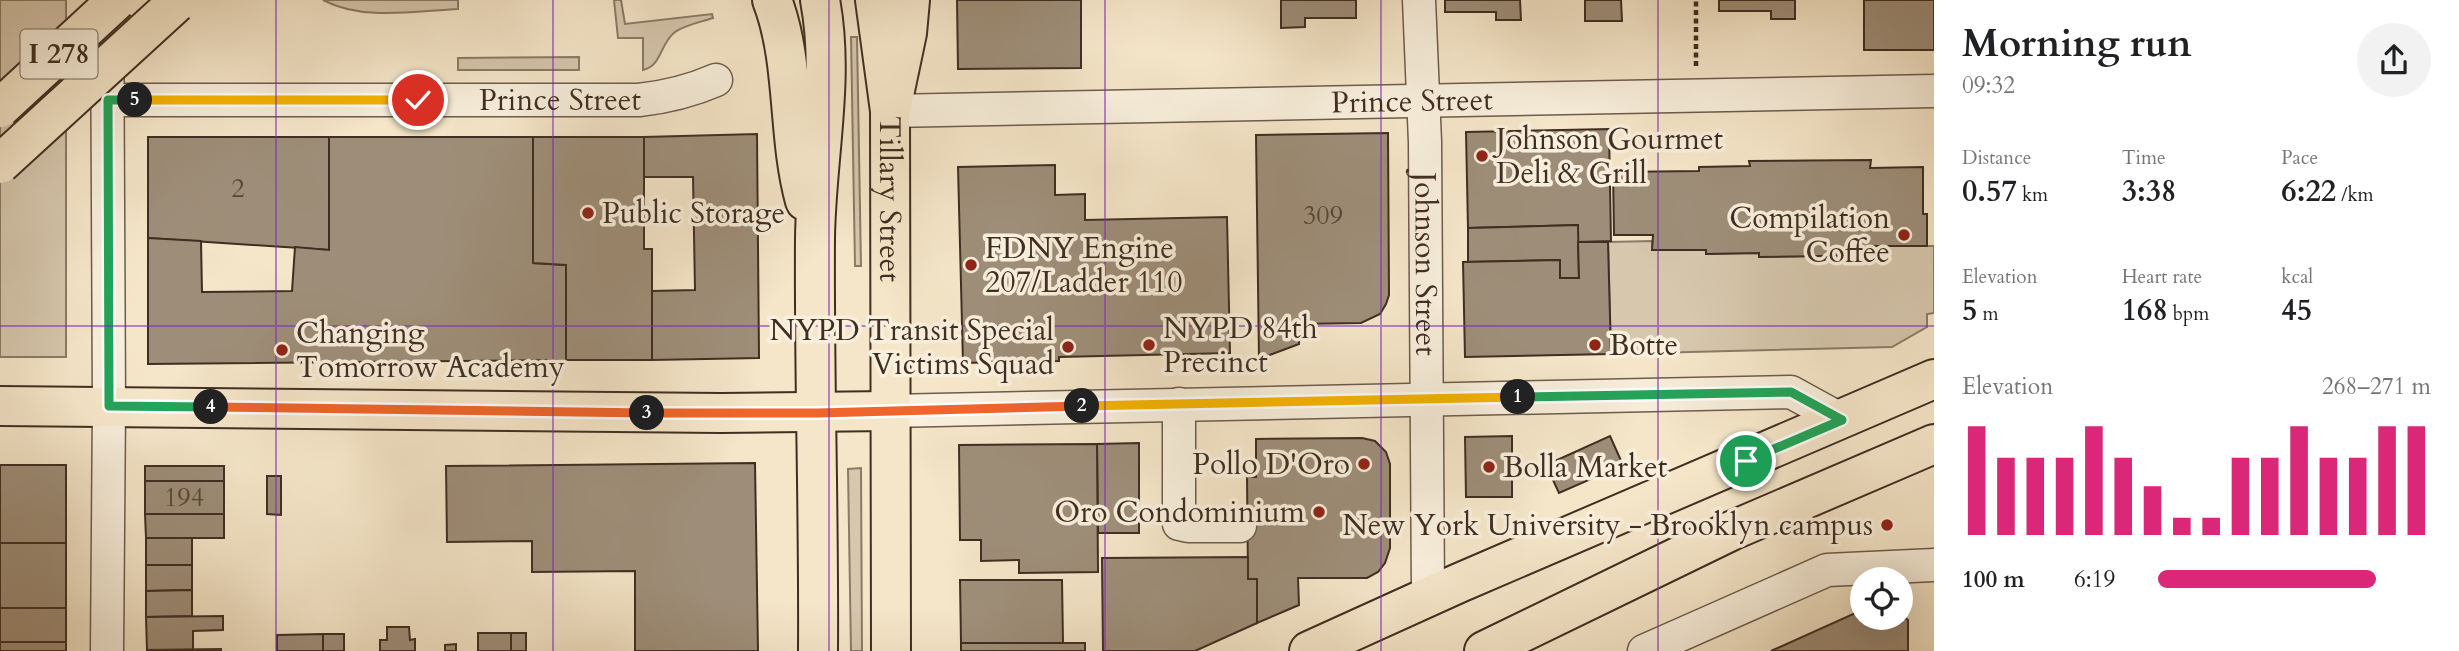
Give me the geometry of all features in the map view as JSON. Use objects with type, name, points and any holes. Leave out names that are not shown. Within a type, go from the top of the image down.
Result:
[{"type":"main road","name":"I 278","points":[[0,108],[117,0]]},
{"type":"main road","points":[[772,0],[784,50],[794,156],[815,236]]},
{"type":"main road","points":[[818,651],[815,236],[826,63],[820,0]]},
{"type":"main road","points":[[875,0],[890,111]]},
{"type":"main road","name":"Tillary Street","points":[[891,651],[890,111],[907,33],[910,0]]},
{"type":"main road","name":"I 278","points":[[0,164],[179,1]]},
{"type":"main road","points":[[1309,651],[1428,596],[1934,379]]},
{"type":"main road","points":[[0,407],[817,413],[889,411]]},
{"type":"main road","points":[[1484,651],[1731,531],[1934,444]]},
{"type":"street","points":[[107,0],[107,651]]},
{"type":"street","name":"Johnson Street","points":[[1419,0],[1423,100],[1428,596]]},
{"type":"street","name":"Prince Street","points":[[108,100],[639,100],[667,97],[716,80]]},
{"type":"street","name":"Prince Street","points":[[890,111],[1934,91]]},
{"type":"street","points":[[889,411],[1791,392],[1842,420]]},
{"type":"street","points":[[1179,404],[1180,524],[1240,526]]},
{"type":"street","points":[[1644,651],[1827,570],[1934,565]]},
{"type":"path","points":[[1696,0],[1696,69]]},
{"type":"shaded area","points":[[0,0],[66,0],[66,357],[0,357]]},
{"type":"shaded area","points":[[323,0],[458,0],[458,9],[372,13],[355,11]]},
{"type":"shaded area","points":[[614,0],[621,0],[625,24],[712,14],[713,18],[675,32],[654,64],[643,70],[643,38],[618,38]]},
{"type":"shaded area","points":[[851,37],[857,37],[861,266],[855,266]]},
{"type":"shaded area","points":[[579,57],[579,70],[458,70],[458,58]]},
{"type":"shaded area","points":[[1652,241],[1653,250],[1706,250],[1707,254],[1759,253],[1760,257],[1874,255],[1874,246],[1934,246],[1934,313],[1927,314],[1927,327],[1892,347],[1611,354],[1608,242]]},
{"type":"shaded area","points":[[861,468],[862,651],[851,651],[848,469]]},
{"type":"building","points":[[957,0],[1081,0],[1081,68],[958,69]]},
{"type":"building","points":[[1281,0],[1356,0],[1356,18],[1305,18],[1305,27],[1281,28]]},
{"type":"building","points":[[1445,0],[1520,0],[1521,20],[1496,20],[1496,12],[1445,12]]},
{"type":"building","points":[[1585,0],[1621,0],[1622,21],[1585,21]]},
{"type":"building","points":[[1719,0],[1795,0],[1795,19],[1771,19],[1771,11],[1719,11]]},
{"type":"building","points":[[1864,0],[1934,0],[1934,50],[1864,50]]},
{"type":"building","points":[[1609,129],[1611,241],[1578,242],[1578,225],[1468,228],[1466,132]]},
{"type":"building","points":[[1388,133],[1389,295],[1386,304],[1380,314],[1361,323],[1299,324],[1299,344],[1259,359],[1256,135]]},
{"type":"building","points":[[757,134],[759,358],[652,360],[652,291],[695,290],[693,177],[644,177],[644,137]]},
{"type":"building","points":[[148,137],[329,137],[329,250],[148,238]]},
{"type":"building","points":[[329,137],[533,137],[533,263],[566,265],[566,360],[148,364],[148,238],[201,241],[202,292],[292,291],[295,247],[329,250]]},
{"type":"building","name":"Public Storage","points":[[533,137],[644,137],[644,249],[652,249],[652,360],[566,360],[566,265],[533,263]]},
{"type":"building","points":[[1871,160],[1870,168],[1923,167],[1923,214],[1927,214],[1927,246],[1874,246],[1874,255],[1759,257],[1759,253],[1706,254],[1706,250],[1652,250],[1653,235],[1614,235],[1613,172],[1699,171],[1699,167],[1750,166],[1749,161]]},
{"type":"building","points":[[1055,165],[1055,195],[1085,194],[1085,220],[1227,217],[1230,353],[1059,357],[1059,361],[963,363],[958,167]]},
{"type":"building","points":[[1578,225],[1579,278],[1560,278],[1560,260],[1468,262],[1468,228]]},
{"type":"building","points":[[1578,242],[1608,242],[1611,354],[1465,357],[1463,262],[1560,260],[1560,278],[1579,278]]},
{"type":"building","name":"Bolla Market","points":[[1512,436],[1512,497],[1466,497],[1465,437]]},
{"type":"building","points":[[1610,436],[1623,465],[1559,493],[1546,465]]},
{"type":"building","name":"Oro Condominium","points":[[1362,438],[1375,441],[1386,452],[1390,464],[1390,548],[1385,563],[1378,572],[1367,578],[1298,578],[1299,605],[1257,623],[1257,579],[1248,579],[1247,477],[1256,477],[1256,439]]},
{"type":"building","points":[[1139,443],[1139,533],[1098,533],[1097,444]]},
{"type":"building","points":[[1097,444],[1098,572],[1019,573],[1019,560],[981,561],[981,540],[960,540],[959,445]]},
{"type":"building","points":[[755,463],[758,651],[635,651],[635,571],[532,572],[532,541],[447,542],[446,466]]},
{"type":"building","points":[[0,465],[66,465],[66,543],[0,543]]},
{"type":"building","points":[[145,466],[224,466],[224,481],[145,481]]},
{"type":"building","points":[[267,476],[281,476],[281,515],[267,514]]},
{"type":"building","points":[[145,481],[224,481],[224,514],[145,514]]},
{"type":"building","points":[[145,514],[224,514],[224,538],[146,538]]},
{"type":"building","points":[[146,538],[192,538],[192,565],[146,565]]},
{"type":"building","points":[[0,543],[66,543],[66,608],[0,608]]},
{"type":"building","points":[[1248,557],[1248,579],[1257,579],[1257,623],[1195,651],[1103,651],[1102,558]]},
{"type":"building","points":[[146,565],[192,565],[192,590],[146,591]]},
{"type":"building","points":[[960,580],[1062,580],[1063,643],[961,643]]},
{"type":"building","points":[[192,590],[192,616],[146,617],[146,591]]},
{"type":"building","points":[[0,608],[66,608],[66,642],[0,642]]},
{"type":"building","points":[[1850,615],[1850,630],[1908,630],[1908,651],[1771,651]]},
{"type":"building","points":[[223,616],[223,630],[193,631],[193,650],[147,650],[146,617]]},
{"type":"building","points":[[387,627],[409,627],[410,640],[415,639],[415,651],[380,651],[380,640],[387,640]]},
{"type":"building","points":[[478,633],[511,633],[511,651],[478,651]]},
{"type":"building","points":[[511,633],[526,633],[526,651],[511,651]]},
{"type":"building","points":[[323,634],[344,634],[344,651],[323,651]]},
{"type":"building","points":[[323,634],[323,651],[277,651],[277,635]]},
{"type":"building","points":[[0,642],[66,642],[66,651],[0,651]]},
{"type":"building","points":[[961,643],[1085,643],[1085,651],[961,651]]},
{"type":"building","points":[[456,644],[456,651],[445,651],[445,645]]},
{"type":"building","points":[[147,650],[221,651],[147,651]]},
{"type":"place","name":"Johnson Gourmet Deli & Grill","points":[[1482,156]]},
{"type":"place","name":"Public Storage","points":[[588,213]]},
{"type":"place","name":"Compilation Coffee","points":[[1904,235]]},
{"type":"place","name":"FDNY Engine 207/Ladder 110","points":[[971,265]]},
{"type":"place","name":"NYPD 84th Precinct","points":[[1149,345]]},
{"type":"place","name":"Botte","points":[[1595,345]]},
{"type":"place","name":"NYPD Transit Special Victims Squad","points":[[1068,347]]},
{"type":"place","name":"Changing Tomorrow Academy","points":[[282,350]]},
{"type":"place","name":"Pollo D'Oro","points":[[1364,464]]},
{"type":"place","name":"Bolla Market","points":[[1489,467]]},
{"type":"place","name":"Oro Condominium","points":[[1319,512]]},
{"type":"place","name":"New York University - Brooklyn campus","points":[[1887,525]]},
{"type":"route","points":[[418,100],[108,100],[109,406],[817,413],[1791,392],[1842,420],[1746,461]]}]
